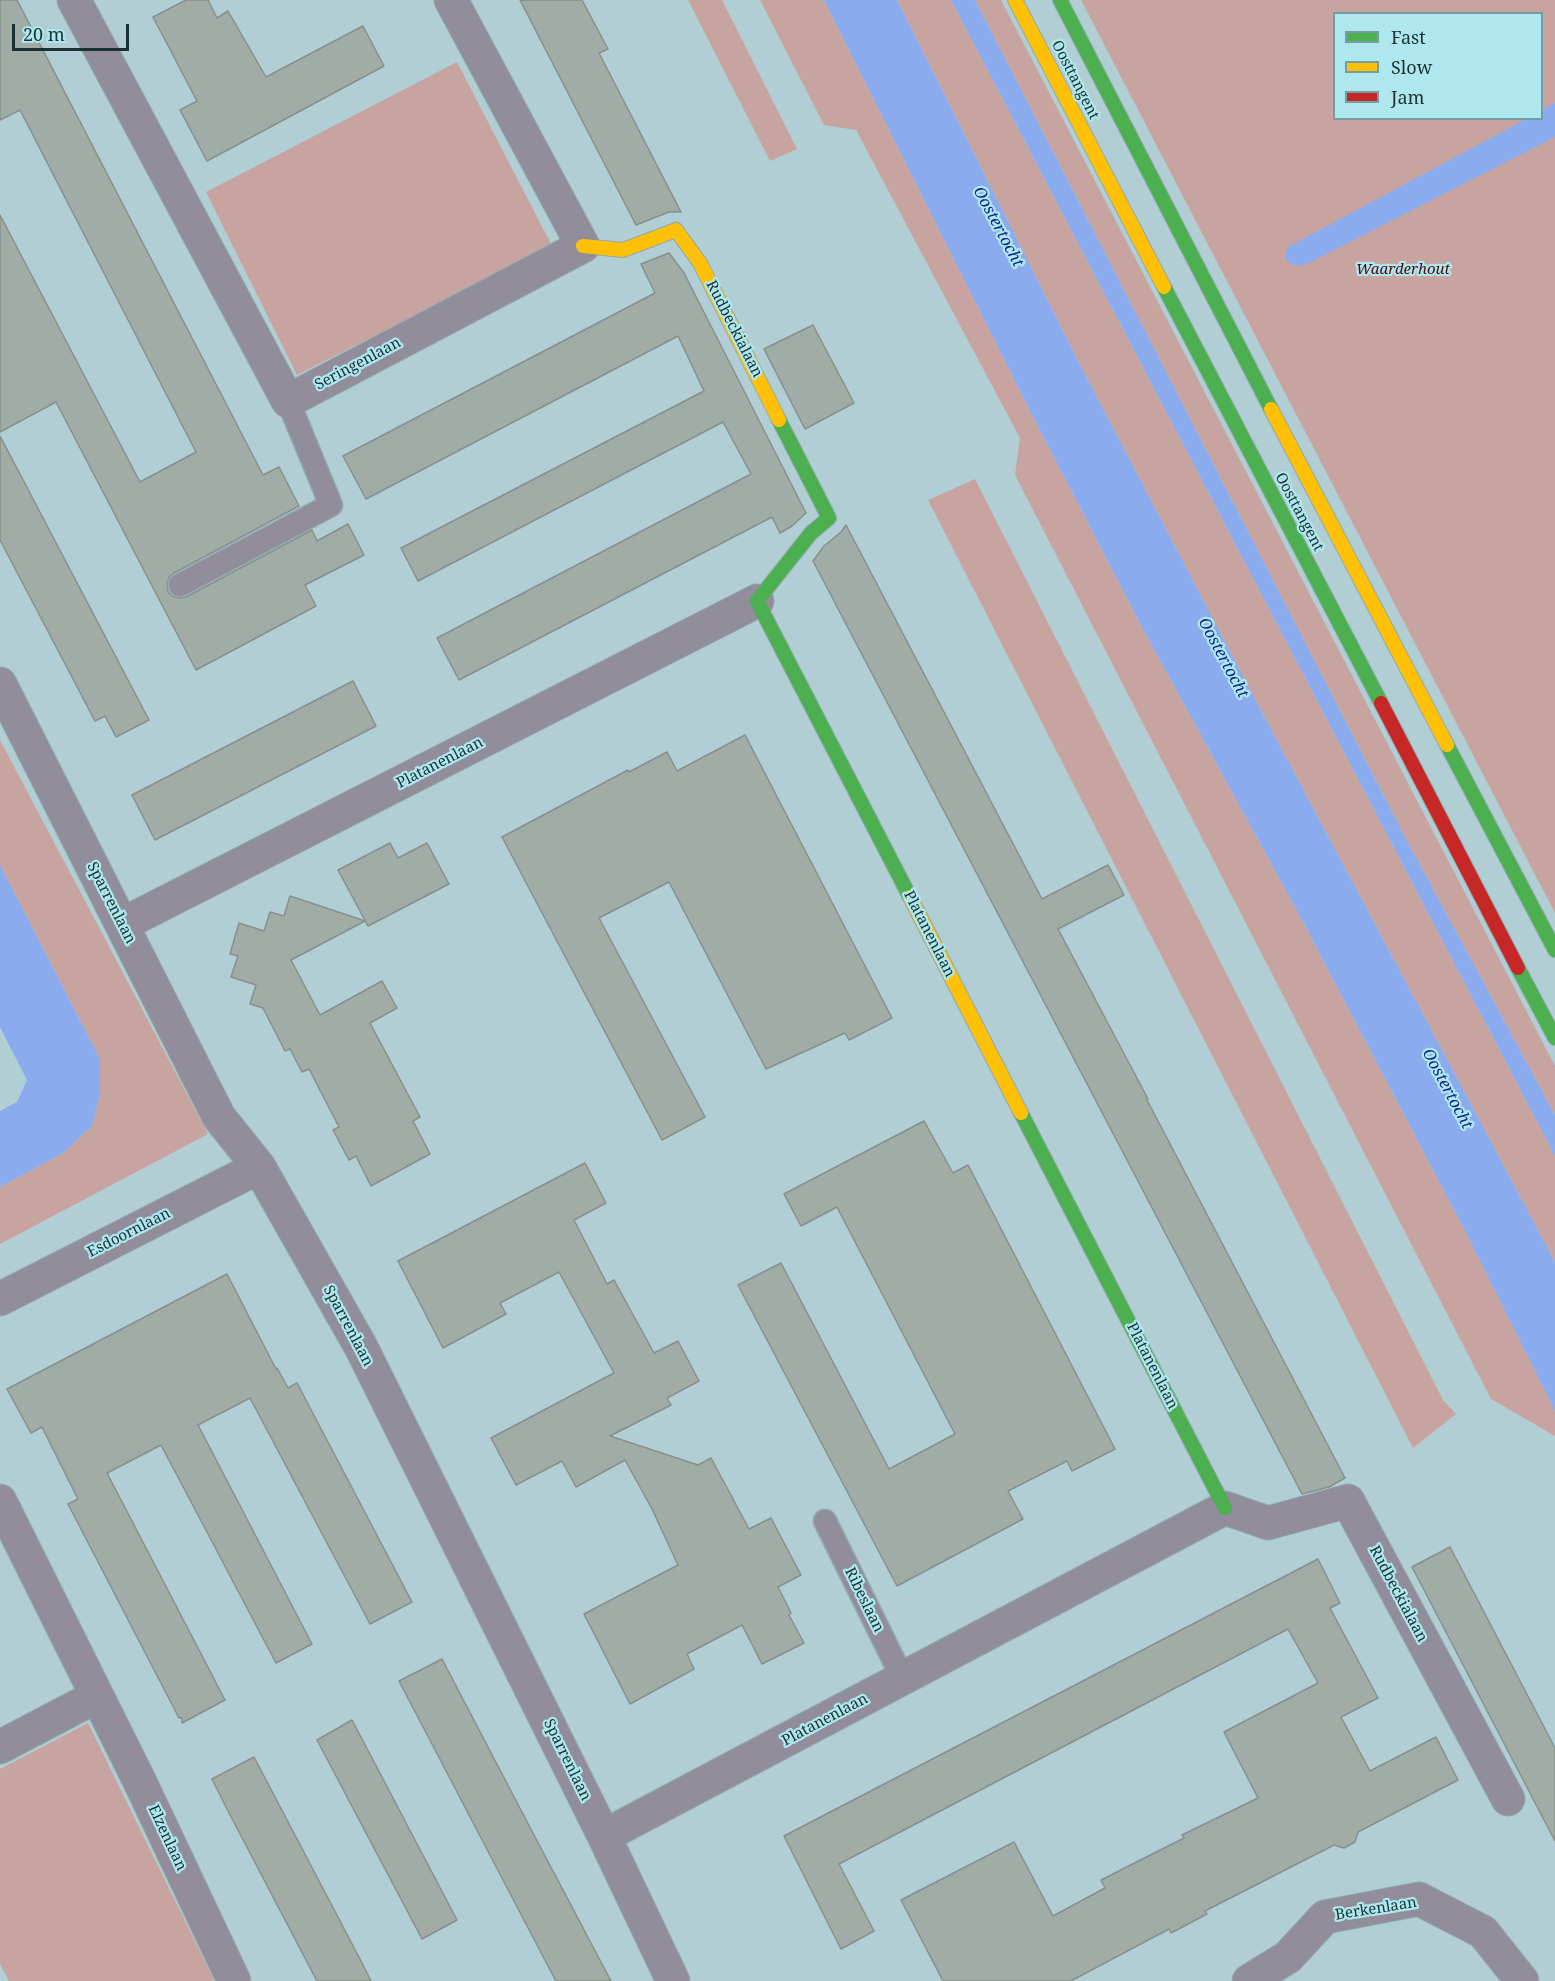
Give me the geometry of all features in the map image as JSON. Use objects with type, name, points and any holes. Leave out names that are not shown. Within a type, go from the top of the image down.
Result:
[{"type":"main road","name":"Oosttangent","points":[[1015,0],[1555,1038]]},
{"type":"main road","name":"Oosttangent","points":[[1060,0],[1256,381],[1555,950]]},
{"type":"main road","name":"Rudbeckialaan","points":[[583,246],[623,249],[676,230],[700,263],[829,518]]},
{"type":"main road","name":"Platanenlaan","points":[[829,518],[812,533],[758,601],[1225,1508]]},
{"type":"street","points":[[74,0],[288,401]]},
{"type":"street","points":[[451,0],[583,246]]},
{"type":"street","name":"Seringenlaan","points":[[288,401],[583,246]]},
{"type":"street","name":"Platanenlaan","points":[[123,924],[758,601]]},
{"type":"street","name":"Sparrenlaan","points":[[0,684],[219,1117],[259,1167],[361,1347],[674,1981]]},
{"type":"street","name":"Esdoornlaan","points":[[0,1299],[259,1167]]},
{"type":"street","name":"Elzenlaan","points":[[0,1501],[140,1782],[234,1981]]},
{"type":"street","name":"Rudbeckialaan","points":[[1225,1508],[1268,1522],[1348,1501],[1508,1799]]},
{"type":"street","name":"Platanenlaan","points":[[604,1836],[1225,1508]]},
{"type":"street","points":[[0,1747],[97,1696]]},
{"type":"street","name":"Berkenlaan","points":[[1249,1981],[1288,1957],[1325,1917],[1419,1899],[1483,1932],[1522,1981]]},
{"type":"lane","points":[[180,585],[331,505],[288,401]]},
{"type":"lane","name":"Ribeslaan","points":[[825,1521],[903,1679]]},
{"type":"green space","points":[[688,0],[722,0],[797,149],[770,161]]},
{"type":"green space","points":[[760,0],[824,0],[1029,409],[1144,631],[1303,922],[1465,1231],[1555,1411],[1555,1436],[1491,1399],[1015,475],[1020,438],[856,130],[824,125]]},
{"type":"green space","points":[[897,0],[951,0],[1555,1156],[1555,1262],[1247,684],[1077,359]]},
{"type":"green space","points":[[975,0],[1001,0],[1555,1066],[1555,1115],[1405,837]]},
{"type":"green space","name":"Waarderhout","points":[[1081,0],[1555,0],[1555,913]]},
{"type":"green space","points":[[457,62],[552,246],[297,375],[206,192]]},
{"type":"green space","points":[[975,479],[1443,1400],[1456,1414],[1413,1448],[928,500]]},
{"type":"green space","points":[[0,740],[208,1134],[0,1244],[0,1187],[63,1153],[92,1126],[100,1094],[100,1059],[0,865]]},
{"type":"green space","points":[[88,1723],[214,1980],[212,1981],[9,1981],[0,1964],[0,1769]]},
{"type":"water","name":"Oostertocht","points":[[824,0],[897,0],[1077,359],[1247,684],[1555,1262],[1555,1411],[1465,1231],[1303,922],[1144,631],[1029,409]]},
{"type":"water","points":[[951,0],[975,0],[1405,837],[1555,1115],[1555,1156]]},
{"type":"water","points":[[1555,103],[1555,137],[1307,264],[1295,266],[1286,260],[1285,254],[1288,247],[1524,120],[1543,120],[1543,109]]},
{"type":"water","points":[[0,865],[100,1059],[100,1094],[92,1126],[63,1153],[0,1187],[0,1111],[17,1102],[27,1080],[0,1027]]},
{"type":"building","points":[[0,0],[17,0],[263,475],[279,467],[299,506],[174,573],[169,577],[168,592],[179,598],[186,597],[312,530],[317,541],[348,524],[364,555],[305,585],[316,606],[196,670],[56,402],[0,432],[0,215],[140,482],[196,452],[20,110],[0,120]]},
{"type":"building","points":[[186,0],[208,0],[217,18],[228,11],[266,77],[363,26],[384,66],[207,161],[180,110],[197,101],[153,17]]},
{"type":"building","points":[[520,0],[582,0],[608,49],[599,53],[681,212],[669,212],[636,225]]},
{"type":"building","points":[[669,253],[684,273],[806,513],[780,533],[772,517],[459,680],[437,638],[751,474],[723,422],[418,581],[401,548],[704,391],[678,336],[366,499],[343,456],[655,293],[641,264]]},
{"type":"building","points":[[813,325],[854,403],[805,429],[764,349]]},
{"type":"building","points":[[0,436],[149,720],[116,737],[105,716],[95,721],[0,540]]},
{"type":"building","points":[[846,525],[1042,899],[1108,865],[1124,895],[1058,929],[1345,1478],[1329,1487],[1302,1494],[813,561],[824,546]]},
{"type":"building","points":[[353,681],[376,726],[155,840],[132,795]]},
{"type":"building","points":[[745,735],[892,1018],[849,1040],[845,1033],[766,1069],[669,882],[599,918],[705,1117],[662,1140],[502,837],[628,770],[629,772],[667,752],[677,771]]},
{"type":"building","points":[[390,843],[398,858],[427,843],[449,884],[368,926],[338,870]]},
{"type":"building","points":[[290,896],[365,921],[291,960],[320,1015],[382,981],[397,1008],[370,1023],[420,1117],[413,1121],[430,1154],[371,1186],[356,1156],[349,1160],[333,1130],[339,1127],[309,1069],[302,1072],[290,1049],[285,1051],[263,1008],[250,1004],[256,985],[231,977],[238,956],[230,954],[239,923],[264,931],[270,912],[284,916]]},
{"type":"building","points":[[924,1121],[953,1173],[968,1165],[1115,1449],[1072,1471],[1067,1461],[1008,1491],[1023,1519],[897,1586],[738,1285],[781,1263],[889,1469],[955,1434],[837,1207],[801,1226],[784,1194]]},
{"type":"building","points":[[585,1163],[606,1203],[574,1220],[607,1284],[614,1280],[654,1353],[678,1341],[699,1381],[667,1398],[671,1405],[610,1436],[698,1465],[711,1458],[749,1529],[771,1518],[801,1575],[778,1587],[791,1613],[789,1615],[804,1643],[762,1664],[742,1625],[687,1654],[694,1669],[630,1704],[584,1614],[678,1565],[652,1509],[625,1460],[576,1487],[562,1461],[516,1485],[491,1438],[614,1373],[559,1272],[500,1303],[506,1314],[443,1348],[398,1261]]},
{"type":"building","points":[[227,1274],[288,1388],[297,1383],[412,1602],[370,1624],[250,1398],[198,1425],[312,1644],[276,1663],[161,1445],[107,1473],[225,1700],[182,1723],[182,1718],[179,1718],[68,1504],[78,1499],[42,1427],[31,1433],[7,1389]]},
{"type":"building","points":[[1450,1547],[1555,1748],[1555,1841],[1412,1567]]},
{"type":"building","points":[[1318,1559],[1340,1603],[1330,1608],[1378,1698],[1341,1717],[1370,1771],[1436,1737],[1458,1780],[1358,1832],[1355,1842],[1344,1848],[1334,1845],[1205,1911],[1207,1914],[1171,1933],[1169,1929],[1071,1981],[943,1981],[901,1900],[1014,1842],[1053,1916],[1105,1888],[1101,1880],[1184,1838],[1182,1835],[1258,1798],[1224,1732],[1318,1683],[1288,1629],[839,1864],[874,1931],[841,1949],[784,1836]]},
{"type":"building","points":[[442,1659],[611,1981],[556,1981],[526,1924],[399,1681]]},
{"type":"building","points":[[352,1720],[457,1920],[422,1939],[317,1740]]},
{"type":"building","points":[[254,1757],[371,1981],[317,1981],[228,1811],[212,1779]]},
{"type":"traffic: fast","points":[[1060,0],[1271,409]]},
{"type":"traffic: fast","points":[[1164,287],[1381,703]]},
{"type":"traffic: fast","points":[[779,420],[829,518],[811,533],[757,601],[910,897]]},
{"type":"traffic: fast","points":[[1447,745],[1555,950]]},
{"type":"traffic: fast","points":[[1518,968],[1555,1038]]},
{"type":"traffic: fast","points":[[1021,1113],[1225,1508]]},
{"type":"traffic: slow","points":[[1015,0],[1164,287]]},
{"type":"traffic: slow","points":[[583,246],[623,250],[676,230],[700,263],[779,420]]},
{"type":"traffic: slow","points":[[1271,409],[1447,745]]},
{"type":"traffic: slow","points":[[910,897],[1021,1113]]},
{"type":"traffic: jam","points":[[1381,703],[1518,968]]}]
